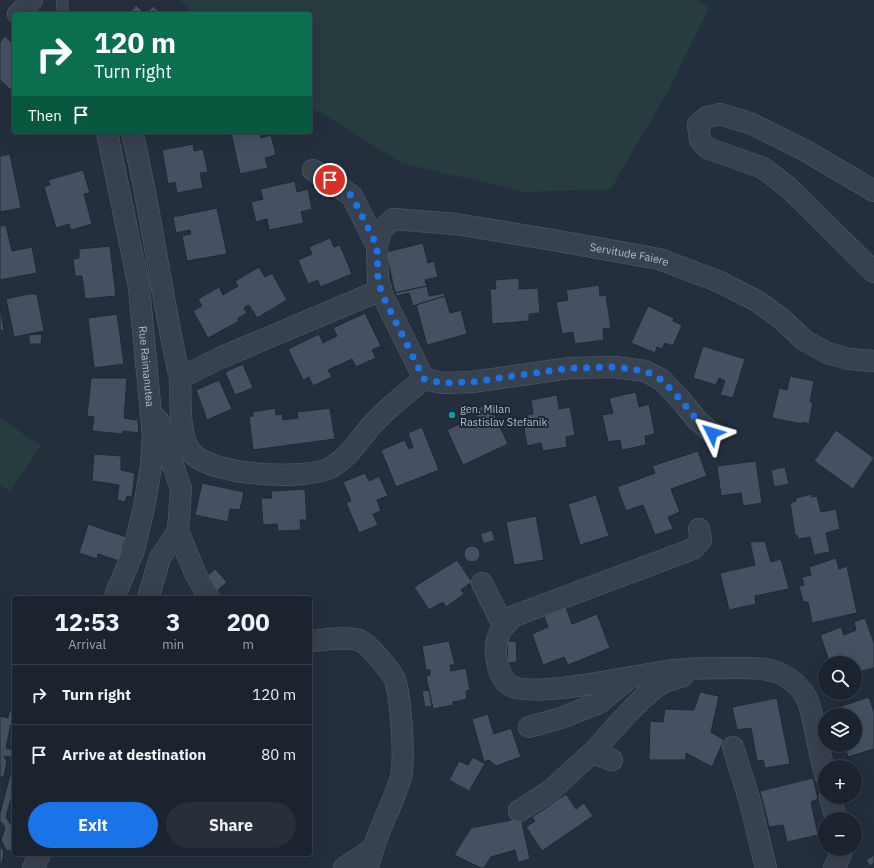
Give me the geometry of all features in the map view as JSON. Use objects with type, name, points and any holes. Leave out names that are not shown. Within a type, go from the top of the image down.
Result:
[{"type":"street","points":[[20,12],[32,0]]},
{"type":"street","points":[[0,10],[11,10],[14,12]]},
{"type":"street","points":[[874,190],[806,151],[752,124],[720,114],[707,117],[698,125],[700,140],[707,148],[763,168],[789,188],[874,272]]},
{"type":"street","name":"Rue Raimanutea","points":[[107,134],[139,287],[153,436],[151,467],[134,550],[115,596]]},
{"type":"street","points":[[133,134],[140,163],[170,335],[180,378],[182,428],[191,452],[206,462],[225,469],[259,475],[302,473],[330,468],[352,451],[377,419],[424,379]]},
{"type":"street","points":[[313,170],[352,196],[377,246],[378,281],[381,290],[424,379]]},
{"type":"street","name":"Servitude Faiere","points":[[377,246],[381,230],[393,219],[456,224],[659,259],[720,282],[757,301],[783,320],[804,340],[827,353],[849,359],[874,361]]},
{"type":"street","points":[[180,378],[220,358],[381,290]]},
{"type":"street","points":[[424,379],[443,383],[472,382],[570,368],[615,367],[645,371],[662,380],[697,420],[712,433]]},
{"type":"street","points":[[151,409],[157,416],[182,489],[178,531],[195,573],[208,596]]},
{"type":"street","points":[[699,529],[701,540],[693,549],[514,616],[503,625],[497,637],[498,667],[503,679],[511,686],[531,690],[676,670],[760,668],[780,673],[795,682],[804,693],[810,704],[822,760]]},
{"type":"street","points":[[149,596],[160,558],[178,531]]},
{"type":"street","points":[[482,583],[503,625]]},
{"type":"street","points":[[312,641],[340,638],[360,640],[376,654],[395,680],[402,729],[401,776],[370,859],[344,868]]},
{"type":"street","points":[[519,811],[605,754],[651,692],[663,683],[706,669]]},
{"type":"street","points":[[529,727],[561,718],[599,703],[632,676]]},
{"type":"street","points":[[733,747],[750,802],[766,868]]},
{"type":"street","points":[[33,868],[39,856]]},
{"type":"street","points":[[834,868],[840,856]]},
{"type":"lane","points":[[62,0],[63,12]]},
{"type":"green space","points":[[179,0],[696,0],[709,8],[669,89],[611,189],[524,192],[402,163],[312,107],[312,12],[192,12]]},
{"type":"green space","points":[[0,418],[41,446],[10,491],[0,485]]},
{"type":"building","points":[[136,5],[143,12],[130,12]]},
{"type":"building","points":[[153,6],[160,12],[148,12]]},
{"type":"building","points":[[5,36],[12,43],[12,91],[0,80],[0,42]]},
{"type":"building","points":[[231,134],[260,134],[261,138],[271,135],[276,155],[265,158],[268,168],[240,174]]},
{"type":"building","points":[[193,144],[194,151],[203,149],[208,172],[200,173],[203,188],[177,193],[175,182],[168,184],[162,150]]},
{"type":"building","points":[[10,154],[21,208],[0,212],[0,156]]},
{"type":"building","points":[[83,170],[90,193],[84,194],[92,224],[71,230],[69,224],[56,228],[44,187],[50,185],[48,180]]},
{"type":"building","points":[[295,181],[297,192],[308,189],[312,209],[301,212],[304,223],[269,230],[267,219],[256,222],[251,202],[263,199],[260,189]]},
{"type":"building","points":[[217,208],[227,254],[187,261],[182,236],[191,234],[190,230],[176,233],[173,217]]},
{"type":"building","points":[[6,225],[12,251],[32,247],[37,273],[0,280],[0,226]]},
{"type":"building","points":[[330,238],[334,247],[340,245],[352,274],[320,287],[318,280],[308,284],[298,260],[312,254],[309,247]]},
{"type":"building","points":[[423,243],[428,263],[434,261],[438,277],[425,280],[427,286],[395,293],[386,252]]},
{"type":"building","points":[[110,246],[116,296],[85,299],[82,276],[75,276],[73,259],[79,258],[79,249]]},
{"type":"building","points":[[259,267],[265,277],[272,273],[287,300],[257,318],[249,305],[244,308],[247,313],[238,318],[239,321],[208,338],[193,311],[202,306],[198,299],[219,287],[223,295],[238,286],[235,281]]},
{"type":"building","points":[[519,278],[519,289],[538,288],[540,313],[529,314],[529,321],[492,324],[490,289],[496,289],[495,280]]},
{"type":"building","points":[[599,285],[600,296],[606,295],[611,328],[603,329],[604,340],[575,344],[573,332],[562,334],[556,302],[568,300],[566,290]]},
{"type":"building","points":[[427,286],[429,296],[445,293],[445,296],[413,306],[409,293],[397,296],[395,293]]},
{"type":"building","points":[[28,294],[37,294],[44,331],[14,337],[6,299]]},
{"type":"building","points":[[445,296],[450,313],[461,310],[467,334],[427,345],[416,305]]},
{"type":"building","points":[[0,306],[4,330],[0,331]]},
{"type":"building","points":[[648,306],[674,318],[673,321],[682,325],[673,346],[665,343],[662,349],[657,347],[655,353],[631,343]]},
{"type":"building","points":[[365,313],[381,346],[372,350],[376,358],[356,367],[352,359],[328,370],[332,377],[313,386],[309,377],[303,380],[288,349],[319,334],[323,343],[337,336],[333,328]]},
{"type":"building","points":[[117,314],[124,364],[94,368],[88,318]]},
{"type":"building","points":[[42,334],[41,344],[29,344],[29,335]]},
{"type":"building","points":[[703,346],[745,359],[733,398],[720,395],[725,381],[719,378],[716,385],[693,378]]},
{"type":"building","points":[[243,364],[253,388],[235,395],[225,372]]},
{"type":"building","points":[[790,376],[814,381],[810,402],[813,402],[809,424],[772,418],[779,388],[787,390]]},
{"type":"building","points":[[91,378],[127,378],[124,418],[138,420],[139,433],[123,431],[122,434],[92,431],[94,417],[87,416]]},
{"type":"building","points":[[219,380],[232,409],[207,420],[196,390]]},
{"type":"building","points":[[636,392],[639,407],[649,404],[655,434],[645,436],[646,445],[622,450],[620,440],[608,442],[602,415],[613,413],[609,398]]},
{"type":"building","points":[[557,395],[559,409],[570,407],[575,435],[566,437],[567,447],[543,451],[541,443],[527,446],[522,416],[533,414],[531,400]]},
{"type":"building","points":[[489,403],[508,444],[463,465],[447,430],[472,418],[476,425],[480,423],[474,410]]},
{"type":"building","points":[[275,408],[276,415],[282,414],[283,420],[298,418],[297,412],[330,408],[335,439],[253,450],[249,417],[253,416],[253,412]]},
{"type":"building","points":[[422,427],[439,470],[396,487],[381,450],[405,440],[409,449],[413,447],[408,433]]},
{"type":"building","points":[[836,430],[874,458],[853,489],[814,461]]},
{"type":"building","points":[[698,451],[707,476],[671,489],[680,512],[668,517],[673,529],[655,535],[643,505],[626,511],[617,487],[655,473],[652,466]]},
{"type":"building","points":[[94,454],[121,456],[121,470],[135,473],[132,497],[127,496],[125,502],[117,500],[119,485],[92,481]]},
{"type":"building","points":[[756,461],[762,503],[743,506],[741,493],[721,496],[717,466]]},
{"type":"building","points":[[785,467],[789,484],[774,487],[771,470]]},
{"type":"building","points":[[365,473],[369,481],[379,476],[388,496],[377,500],[381,511],[373,514],[378,525],[359,533],[346,503],[351,501],[343,482]]},
{"type":"building","points":[[202,483],[244,492],[240,510],[230,509],[228,522],[195,515]]},
{"type":"building","points":[[305,489],[307,520],[300,520],[301,530],[278,531],[277,524],[263,525],[261,498],[272,498],[271,491]]},
{"type":"building","points":[[812,494],[812,497],[817,496],[821,512],[836,509],[840,529],[826,533],[830,552],[814,555],[810,537],[798,539],[797,535],[795,535],[790,503],[796,501],[796,498]]},
{"type":"building","points":[[596,495],[609,536],[580,545],[568,504]]},
{"type":"building","points":[[536,516],[544,560],[514,565],[506,522]]},
{"type":"building","points":[[88,524],[126,537],[119,561],[98,554],[97,559],[79,553]]},
{"type":"building","points":[[492,530],[495,540],[484,544],[480,534]]},
{"type":"building","points":[[765,541],[771,562],[781,559],[789,589],[755,596],[756,604],[729,610],[720,573],[755,565],[750,542]]},
{"type":"building","points":[[472,546],[478,548],[480,554],[478,560],[472,562],[466,560],[464,554],[466,548]]},
{"type":"building","points":[[836,558],[839,569],[847,566],[857,613],[812,623],[808,602],[803,602],[799,586],[804,585],[802,577],[811,575],[809,567]]},
{"type":"building","points":[[457,560],[472,582],[461,590],[464,594],[446,607],[443,602],[429,610],[414,587]]},
{"type":"building","points":[[215,569],[227,582],[217,591],[205,578]]},
{"type":"building","points":[[566,607],[572,624],[597,614],[610,648],[568,665],[564,657],[543,665],[532,634],[548,627],[544,616]]},
{"type":"building","points":[[865,618],[874,643],[874,668],[862,671],[862,656],[828,656],[820,635],[841,627],[844,635],[856,630],[854,622]]},
{"type":"building","points":[[449,641],[455,665],[450,665],[451,671],[466,668],[470,690],[466,691],[467,699],[453,702],[453,705],[433,709],[426,676],[430,675],[430,670],[426,670],[422,646]]},
{"type":"building","points":[[507,641],[516,641],[517,662],[508,663]]},
{"type":"building","points":[[429,690],[432,706],[425,707],[422,691]]},
{"type":"building","points":[[700,692],[719,696],[711,732],[724,740],[712,767],[686,753],[686,760],[649,760],[650,721],[663,722],[665,709],[694,710]]},
{"type":"building","points":[[869,697],[874,712],[874,749],[848,757],[846,752],[862,752],[862,708],[836,708]]},
{"type":"building","points":[[777,698],[790,764],[765,768],[763,760],[757,761],[751,728],[737,730],[732,707]]},
{"type":"building","points":[[12,710],[12,724],[6,748],[12,750],[12,758],[4,756],[7,762],[4,776],[0,778],[0,716],[8,718],[9,712]]},
{"type":"building","points":[[12,710],[12,724],[6,748],[12,750],[12,758],[4,756],[7,762],[4,776],[0,778],[0,716],[8,718],[9,712]]},
{"type":"building","points":[[488,714],[494,734],[511,728],[521,757],[496,766],[489,760],[484,762],[472,719]]},
{"type":"building","points":[[473,757],[485,764],[469,791],[449,780],[459,761],[468,765]]},
{"type":"building","points":[[12,768],[12,796],[6,817],[12,825],[12,852],[6,850],[1,840],[5,828],[1,822],[0,823],[0,813]]},
{"type":"building","points":[[12,768],[12,796],[6,817],[12,825],[12,852],[6,850],[1,840],[5,828],[1,822],[0,823],[0,813]]},
{"type":"building","points":[[813,778],[818,799],[811,802],[818,835],[787,842],[783,825],[769,827],[760,791]]},
{"type":"building","points":[[566,794],[576,809],[584,803],[593,816],[542,851],[526,827],[535,821],[532,817]]},
{"type":"building","points":[[521,818],[530,859],[518,862],[515,850],[491,857],[484,868],[481,868],[454,855],[471,828]]},
{"type":"building","points":[[0,845],[4,852],[2,863],[0,864]]},
{"type":"building","points":[[0,845],[4,852],[2,863],[0,864]]},
{"type":"building","points":[[874,855],[874,863],[870,866],[866,860]]},
{"type":"place","name":"gen. Milan Rastislav Stefanik","points":[[452,415]]},
{"type":"route","points":[[330,180],[352,196],[377,246],[378,281],[383,296],[424,379],[443,383],[472,382],[524,373],[570,368],[615,367],[645,371],[662,380],[697,420],[712,433]]}]
